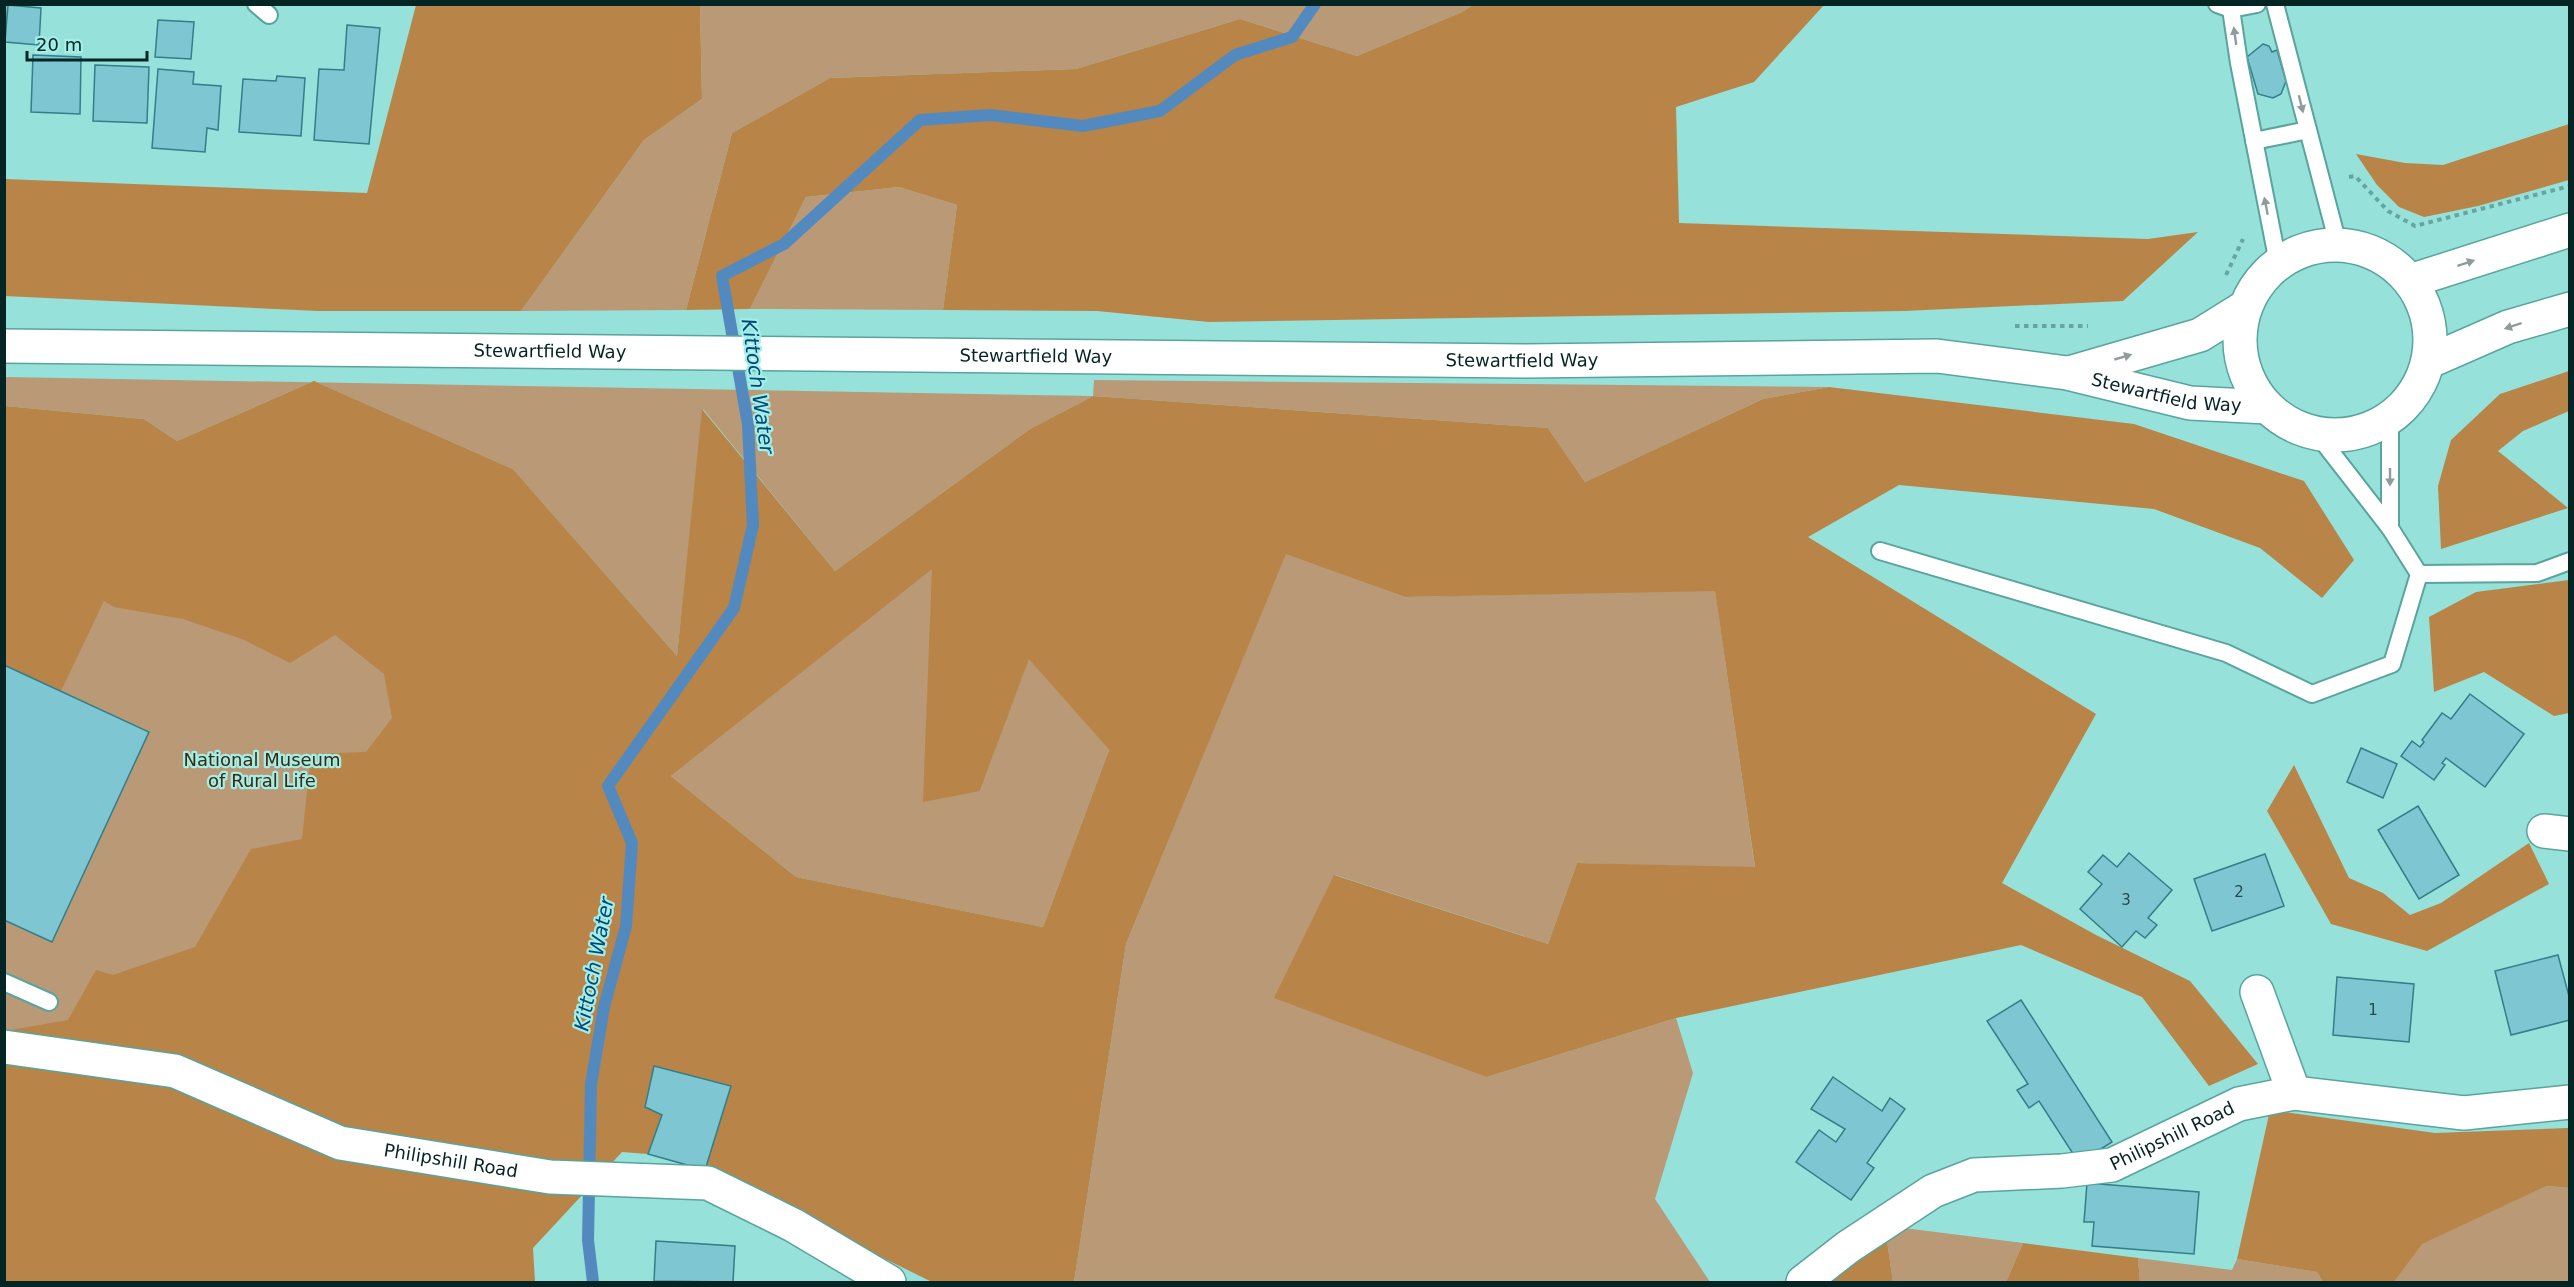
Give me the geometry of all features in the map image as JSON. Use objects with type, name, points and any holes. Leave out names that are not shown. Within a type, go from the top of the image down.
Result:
[{"type":"street","points":[[2410,281],[2570,230]]},
{"type":"street","points":[[2338,244],[2365,249],[2390,262],[2410,281],[2424,306],[2430,334],[2428,362],[2420,384],[2407,403],[2390,418],[2367,430],[2317,434],[2289,424],[2267,406],[2251,385],[2242,360],[2239,333],[2245,307],[2258,282],[2278,263],[2306,249],[2338,244]]},
{"type":"street","name":"Stewartfield Way","points":[[2067,374],[2200,335],[2245,307]]},
{"type":"street","points":[[2428,362],[2508,327],[2570,309]]},
{"type":"street","name":"Stewartfield Way","points":[[4,346],[1526,361],[1937,356],[2067,374],[2190,403],[2267,406]]},
{"type":"street","points":[[2257,992],[2294,1093]]},
{"type":"street","name":"Philipshill Road","points":[[4,1047],[175,1071],[340,1143],[550,1177],[708,1183],[793,1225],[889,1282]]},
{"type":"street","name":"Philipshill Road","points":[[1803,1282],[1848,1247],[1933,1191],[1974,1174],[2062,1172],[2112,1165],[2239,1104],[2294,1093],[2464,1113],[2570,1102]]},
{"type":"lane","points":[[2257,4],[2224,7],[2278,263]]},
{"type":"lane","points":[[2275,4],[2338,244]]},
{"type":"lane","points":[[2254,141],[2308,130]]},
{"type":"lane","points":[[2390,418],[2390,528]]},
{"type":"lane","points":[[1880,551],[2226,653],[2312,694],[2392,664],[2419,574],[2390,528],[2317,434]]},
{"type":"lane","points":[[2419,574],[2537,573],[2570,561]]},
{"type":"lane","points":[[4,982],[49,1002]]},
{"type":"path","points":[[2321,183],[2355,176],[2388,212],[2415,226],[2570,186]]},
{"type":"path","points":[[2223,281],[2243,238],[2265,202]]},
{"type":"path","points":[[2004,326],[2097,326]]},
{"type":"green space","points":[[700,5],[1473,5],[1462,12],[1357,56],[1240,19],[1076,69],[830,78],[732,133],[686,310],[521,311],[644,140],[702,99]]},
{"type":"green space","points":[[899,187],[957,205],[943,310],[750,309],[806,197]]},
{"type":"green space","points":[[5,377],[311,382],[177,441],[144,419],[5,406]]},
{"type":"green space","points":[[1094,380],[1829,387],[1763,399],[1585,482],[1548,428],[1093,396]]},
{"type":"green space","points":[[317,382],[1093,396],[1030,429],[835,571],[703,409],[677,656],[513,469]]},
{"type":"green space","name":"National Museum of Rural Life","points":[[424,442],[577,903],[5,1065],[4,479]]},
{"type":"green space","points":[[1286,553],[1405,597],[1715,590],[1755,868],[1577,863],[1548,944],[1335,875],[1487,1077],[1676,1018],[1693,1073],[1655,1199],[1710,1282],[1074,1282],[1126,944]]},
{"type":"green space","points":[[932,568],[980,791],[1029,658],[1109,750],[1043,927],[796,877],[671,776]]},
{"type":"green space","points":[[2547,1186],[2569,1188],[2569,1282],[2394,1282],[2421,1244]]},
{"type":"green space","points":[[1896,1227],[2023,1243],[2006,1282],[1893,1282],[1886,1234]]},
{"type":"green space","points":[[2138,1258],[2232,1270],[2237,1259],[2317,1272],[2323,1282],[2140,1282]]},
{"type":"shaded area","points":[[416,5],[700,5],[702,99],[644,140],[521,311],[318,311],[5,296],[5,179],[367,193]]},
{"type":"shaded area","points":[[1473,5],[1824,5],[1754,82],[1676,107],[1679,223],[2148,239],[2198,232],[2123,301],[1904,311],[1209,322],[1097,311],[943,310],[957,205],[899,187],[806,197],[750,309],[686,310],[732,133],[830,78],[1076,69],[1240,19],[1357,56],[1462,12]]},
{"type":"shaded area","points":[[2569,124],[2569,180],[2478,206],[2424,217],[2399,207],[2377,185],[2356,154],[2405,163],[2443,165]]},
{"type":"shaded area","points":[[2569,371],[2569,411],[2523,431],[2498,451],[2568,508],[2441,549],[2438,486],[2451,440],[2500,394]]},
{"type":"shaded area","points":[[314,381],[513,469],[677,656],[702,409],[835,571],[1030,429],[1093,396],[1548,428],[1585,482],[1763,399],[1829,387],[2134,424],[2304,481],[2354,560],[2322,598],[2260,548],[2154,509],[1899,485],[1808,537],[2096,714],[2002,883],[2096,935],[2190,981],[2258,1064],[2209,1086],[2142,997],[2021,945],[1676,1018],[1487,1077],[1274,998],[1334,875],[1548,944],[1577,863],[1755,867],[1715,591],[1405,597],[1286,554],[1126,944],[1074,1282],[932,1282],[705,1170],[648,1154],[622,1152],[533,1248],[535,1282],[5,1282],[5,1031],[68,1020],[96,970],[113,975],[195,947],[251,849],[302,839],[311,754],[366,752],[392,718],[384,674],[335,635],[290,663],[242,639],[183,619],[114,607],[104,601],[61,691],[5,665],[5,406],[144,419],[177,441]],"holes":[[[932,569],[923,802],[980,791],[1029,659],[1109,750],[1043,927],[796,877],[671,776]]]},
{"type":"shaded area","points":[[2569,580],[2569,713],[2554,716],[2484,672],[2434,692],[2429,617],[2476,592]]},
{"type":"shaded area","points":[[2294,765],[2349,878],[2383,893],[2410,915],[2441,903],[2529,843],[2549,884],[2427,951],[2331,924],[2267,811]]},
{"type":"shaded area","points":[[2270,1110],[2435,1133],[2569,1128],[2569,1188],[2547,1186],[2422,1244],[2394,1282],[2323,1282],[2317,1272],[2237,1259]]},
{"type":"shaded area","points":[[1886,1234],[1893,1282],[1830,1282]]},
{"type":"shaded area","points":[[2023,1243],[2138,1258],[2140,1282],[2006,1282]]},
{"type":"building","points":[[4,5],[8,5],[5,42],[4,42]]},
{"type":"building","points":[[8,5],[41,8],[39,45],[5,42]]},
{"type":"building","points":[[158,20],[194,22],[191,59],[155,57]]},
{"type":"building","points":[[347,25],[380,28],[369,144],[314,140],[319,69],[344,70]]},
{"type":"building","points":[[2263,44],[2269,46],[2272,52],[2277,50],[2286,81],[2281,94],[2273,98],[2258,94],[2247,57]]},
{"type":"building","points":[[33,55],[81,57],[80,114],[31,112]]},
{"type":"building","points":[[95,65],[149,67],[147,123],[93,121]]},
{"type":"building","points":[[158,69],[194,72],[193,84],[221,86],[218,130],[207,128],[205,152],[152,148]]},
{"type":"building","points":[[277,76],[305,78],[301,136],[239,132],[243,79],[276,81]]},
{"type":"building","name":"National Museum of Rural Life","points":[[4,665],[149,732],[52,942],[4,920]]},
{"type":"building","points":[[2470,694],[2524,734],[2485,787],[2446,758],[2442,763],[2445,765],[2434,780],[2401,756],[2412,741],[2420,747],[2424,742],[2422,740],[2442,713],[2451,719]]},
{"type":"building","points":[[2361,748],[2397,764],[2383,798],[2347,782]]},
{"type":"building","points":[[2418,806],[2459,875],[2419,899],[2378,830]]},
{"type":"building","points":[[2129,853],[2172,890],[2148,918],[2157,925],[2145,938],[2136,931],[2122,947],[2080,909],[2102,884],[2088,872],[2103,855],[2117,867]]},
{"type":"building","points":[[2265,854],[2284,906],[2212,931],[2194,879]]},
{"type":"building","points":[[2558,955],[2570,1000],[2570,1020],[2511,1035],[2495,971]]},
{"type":"building","points":[[2337,977],[2414,984],[2409,1042],[2333,1035]]},
{"type":"building","points":[[2021,1000],[2112,1142],[2079,1163],[2039,1101],[2029,1108],[2017,1090],[2028,1084],[1987,1021]]},
{"type":"building","points":[[654,1066],[731,1086],[705,1170],[648,1154],[662,1115],[645,1107]]},
{"type":"building","points":[[1833,1077],[1882,1111],[1890,1098],[1905,1109],[1867,1163],[1874,1168],[1851,1200],[1796,1162],[1819,1130],[1836,1142],[1845,1129],[1811,1109]]},
{"type":"building","points":[[2087,1183],[2199,1192],[2194,1254],[2092,1246],[2094,1222],[2084,1222]]},
{"type":"building","points":[[656,1241],[735,1246],[733,1282],[654,1281]]},
{"type":"waterway","name":"Kittoch Water","points":[[593,1282],[588,1240],[591,1084],[604,1007],[626,926],[632,843],[608,786],[734,608],[753,525],[748,425],[722,276],[784,244],[920,120],[990,115],[1083,126],[1160,111],[1235,55],[1292,37],[1315,4]]}]
